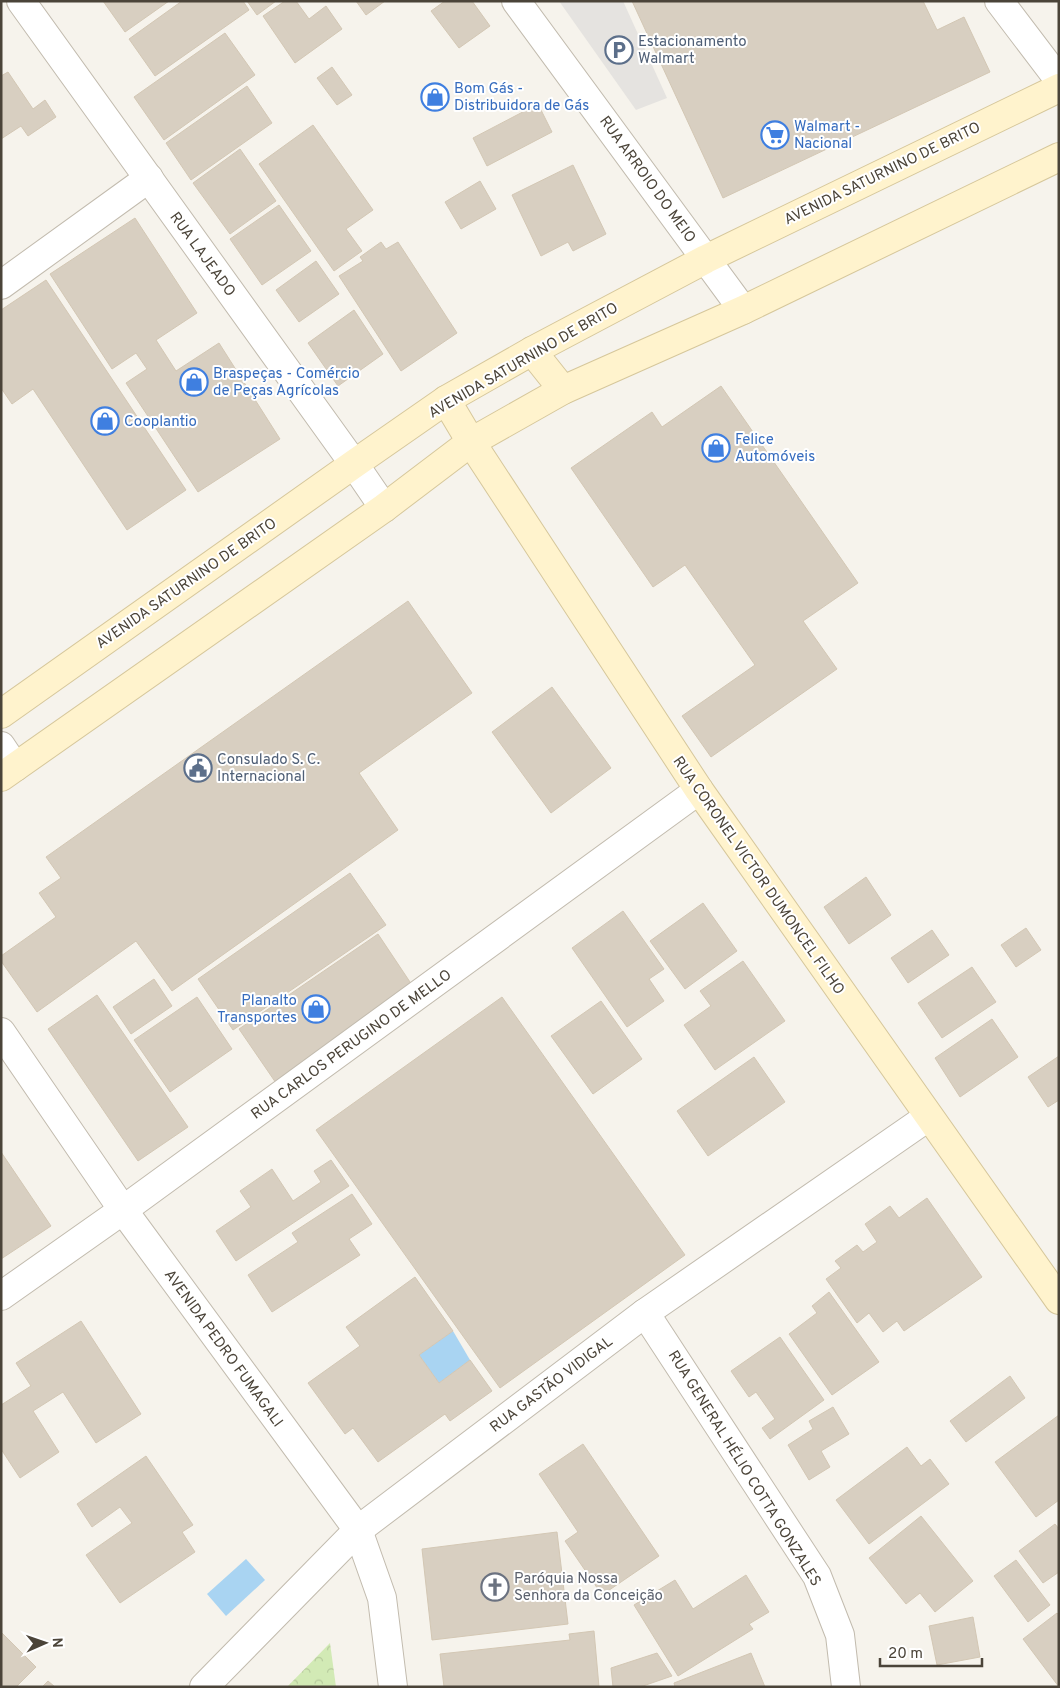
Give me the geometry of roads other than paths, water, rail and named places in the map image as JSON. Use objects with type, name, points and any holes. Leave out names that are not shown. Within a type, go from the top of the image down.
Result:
[{"type":"main road","name":"AVENIDA SATURNINO DE BRITO","points":[[1,714],[446,400],[532,351],[706,258],[1059,88]]},
{"type":"main road","points":[[6,764],[384,508],[471,442],[563,390],[743,310],[1059,157]]},
{"type":"main road","points":[[532,351],[563,390]]},
{"type":"main road","name":"RUA CORONEL VICTOR DUMONCEL FILHO","points":[[446,400],[471,442],[699,790],[1059,1300]]},
{"type":"street","name":"RUA LAJEADO","points":[[21,1],[384,508]]},
{"type":"street","name":"RUA ARROIO DO MEIO","points":[[516,1],[743,310]]},
{"type":"street","points":[[999,1],[1059,80]]},
{"type":"street","points":[[1,285],[148,178]]},
{"type":"street","name":"RUA CARLOS PERUGINO DE MELLO","points":[[1,1296],[699,790]]},
{"type":"street","name":"AVENIDA PEDRO FUMAGALI","points":[[1,1032],[122,1210],[358,1530],[382,1598],[393,1687]]},
{"type":"street","name":"RUA GASTÃO VIDIGAL","points":[[204,1687],[358,1530],[645,1313],[928,1117]]},
{"type":"street","name":"RUA GENERAL HÉLIO COTTA GONZALES","points":[[645,1313],[817,1576],[840,1636],[846,1687]]},
{"type":"water","points":[[453,1331],[470,1360],[439,1383],[419,1355]]},
{"type":"water","points":[[246,1559],[265,1580],[226,1616],[207,1594]]},
{"type":"place","name":"Estacionamento Walmart","points":[[619,50]]},
{"type":"place","name":"Bom Gás - Distribuidora de Gás","points":[[435,97]]},
{"type":"place","name":"Walmart - Nacional","points":[[775,135]]},
{"type":"place","name":"Braspeças - Comércio de Peças Agrícolas","points":[[194,382]]},
{"type":"place","name":"Cooplantio","points":[[105,421]]},
{"type":"place","name":"Felice Automóveis","points":[[716,448]]},
{"type":"place","name":"Consulado S. C. Internacional","points":[[198,768]]},
{"type":"place","name":"Planalto Transportes","points":[[316,1009]]},
{"type":"place","name":"Paróquia Nossa Senhora da Conceição","points":[[495,1587]]}]
